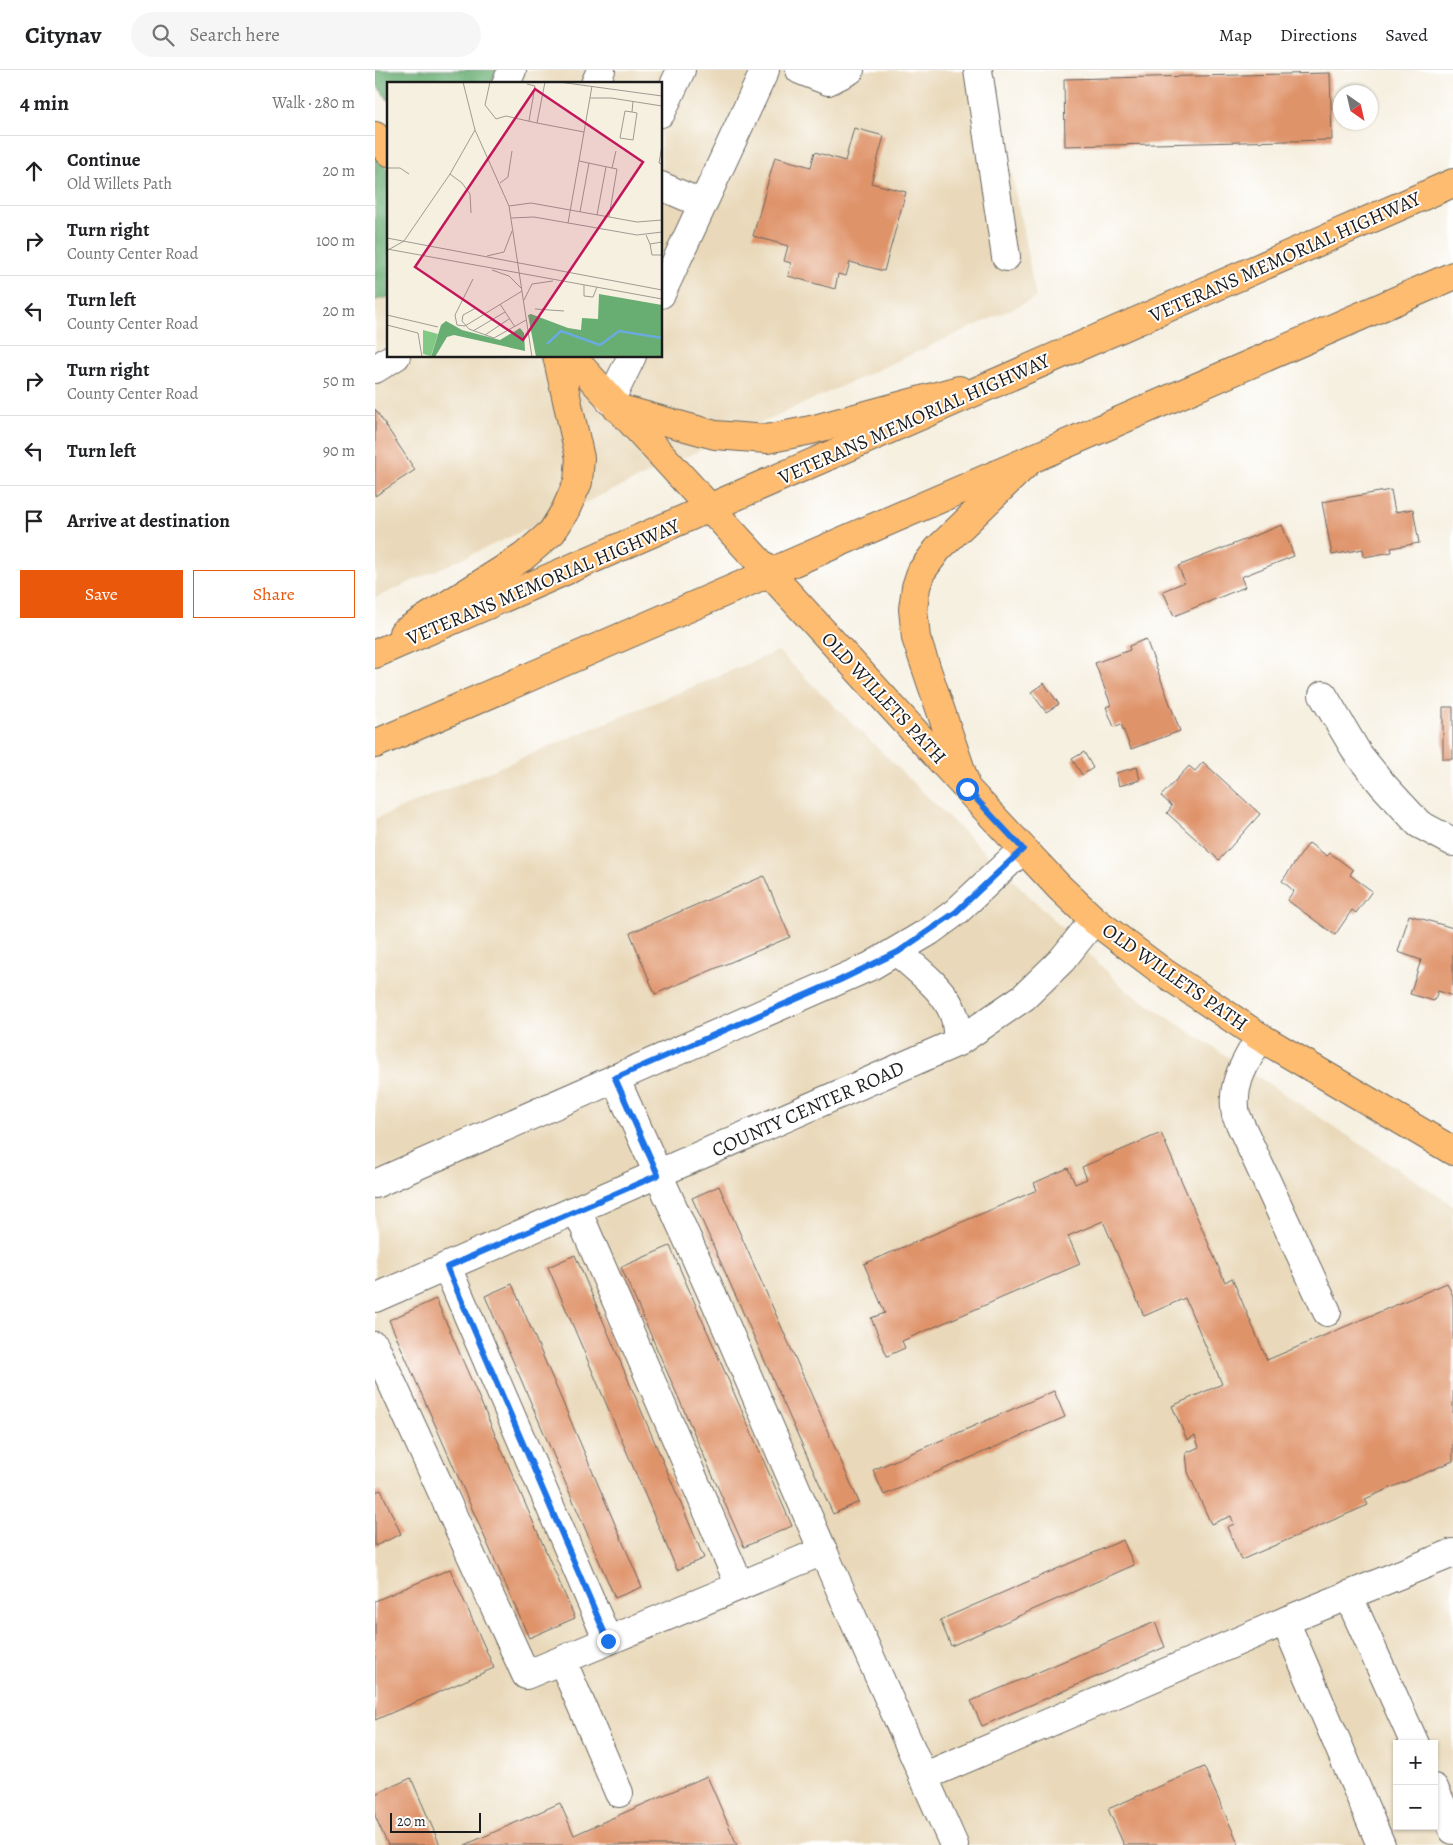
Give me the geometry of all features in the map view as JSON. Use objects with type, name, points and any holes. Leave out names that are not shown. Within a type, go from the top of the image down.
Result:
[{"type":"main road","points":[[375,136],[387,150]]},
{"type":"main road","name":"VETERANS MEMORIAL HIGHWAY","points":[[375,652],[710,510],[1453,183]]},
{"type":"main road","points":[[375,744],[1453,276]]},
{"type":"main road","points":[[375,652],[523,557],[552,532],[565,511],[578,482],[580,458],[557,358]]},
{"type":"main road","name":"OLD WILLETS PATH","points":[[573,358],[613,405],[967,789],[1059,887],[1094,920],[1163,972],[1260,1037],[1453,1151]]},
{"type":"main road","points":[[613,405],[715,436],[767,439],[811,430],[1023,372]]},
{"type":"main road","points":[[967,789],[916,638],[913,608],[916,587],[921,572],[938,549],[1029,460]]},
{"type":"street","points":[[507,82],[512,70]]},
{"type":"street","points":[[596,82],[601,70]]},
{"type":"street","points":[[663,109],[681,70]]},
{"type":"street","points":[[663,290],[765,70]]},
{"type":"street","points":[[800,70],[828,81],[850,70]]},
{"type":"street","points":[[978,70],[1006,257]]},
{"type":"street","points":[[663,187],[703,204]]},
{"type":"street","points":[[375,369],[393,358]]},
{"type":"street","points":[[613,405],[631,358]]},
{"type":"street","points":[[1323,696],[1358,754],[1383,785],[1419,824],[1453,842]]},
{"type":"street","points":[[375,1184],[840,980],[898,952],[956,912],[1023,849]]},
{"type":"street","name":"COUNTY CENTER ROAD","points":[[375,1298],[958,1042],[1000,1015],[1037,986],[1094,920]]},
{"type":"street","points":[[898,952],[931,983],[950,1005],[955,1017],[958,1042]]},
{"type":"street","points":[[1260,1037],[1235,1087],[1233,1100],[1235,1115],[1327,1312]]},
{"type":"street","points":[[615,1078],[954,1845]]},
{"type":"street","points":[[577,1210],[740,1586]]},
{"type":"street","points":[[447,1267],[608,1641]]},
{"type":"street","points":[[375,1346],[526,1675],[823,1551]]},
{"type":"street","points":[[923,1777],[1285,1621],[1453,1553]]},
{"type":"street","points":[[1348,1595],[1413,1740]]},
{"type":"street","points":[[1285,1621],[1381,1845]]},
{"type":"street","points":[[562,1660],[619,1793]]},
{"type":"street","points":[[1438,1797],[1453,1830]]},
{"type":"shaded area","points":[[469,70],[992,70],[1036,298],[375,598],[375,238],[387,225],[387,358],[663,358],[663,82],[463,82]]},
{"type":"shaded area","points":[[778,651],[1126,990],[1453,1205],[1453,1845],[375,1845],[375,819]]},
{"type":"green space","points":[[375,70],[496,70],[492,82],[387,82],[387,98],[375,83]]},
{"type":"green space","points":[[375,155],[387,168],[387,297],[375,300]]},
{"type":"building","points":[[1330,73],[1332,140],[1065,146],[1064,79]]},
{"type":"building","points":[[854,128],[884,136],[871,183],[906,192],[884,271],[850,262],[846,276],[838,274],[835,289],[788,276],[791,263],[784,261],[788,246],[753,236],[775,157],[811,167],[815,152],[845,161]]},
{"type":"building","points":[[375,409],[415,470],[375,496]]},
{"type":"building","points":[[1391,490],[1395,512],[1413,509],[1419,543],[1391,548],[1392,552],[1364,557],[1363,549],[1332,555],[1322,502]]},
{"type":"building","points":[[1282,525],[1294,556],[1241,577],[1245,587],[1174,616],[1163,591],[1185,582],[1178,566]]},
{"type":"building","points":[[1146,639],[1180,731],[1131,749],[1121,724],[1114,727],[1106,707],[1111,705],[1095,663],[1130,650],[1129,646]]},
{"type":"building","points":[[1044,683],[1059,704],[1046,712],[1031,692]]},
{"type":"building","points":[[1443,707],[1453,707],[1453,759],[1443,759]]},
{"type":"building","points":[[1084,752],[1093,768],[1082,775],[1072,759]]},
{"type":"building","points":[[1203,762],[1260,814],[1219,860],[1167,813],[1172,806],[1161,796],[1189,766],[1195,771]]},
{"type":"building","points":[[1137,767],[1140,780],[1119,786],[1116,773]]},
{"type":"building","points":[[1309,843],[1327,856],[1330,853],[1353,870],[1350,875],[1372,891],[1356,913],[1352,910],[1335,935],[1287,900],[1294,891],[1282,881]]},
{"type":"building","points":[[764,876],[790,937],[655,994],[630,933]]},
{"type":"building","points":[[1409,915],[1453,928],[1453,996],[1438,991],[1434,1001],[1410,994],[1421,960],[1398,952]]},
{"type":"building","points":[[1161,1133],[1225,1282],[1232,1278],[1267,1360],[1447,1283],[1453,1296],[1453,1461],[1365,1499],[1368,1505],[1241,1560],[1227,1527],[1234,1524],[1231,1516],[1211,1524],[1188,1472],[1186,1453],[1199,1447],[1195,1436],[1187,1440],[1172,1406],[1222,1384],[1185,1298],[1144,1316],[1103,1221],[1068,1236],[1080,1264],[902,1341],[905,1348],[887,1356],[871,1318],[885,1313],[864,1264],[1037,1190],[1034,1183],[1068,1168],[1075,1184],[1087,1179],[1082,1167]]},
{"type":"building","points":[[719,1186],[859,1502],[833,1514],[692,1198]]},
{"type":"building","points":[[670,1246],[792,1526],[744,1547],[621,1267]]},
{"type":"building","points":[[575,1255],[704,1558],[677,1570],[548,1267]]},
{"type":"building","points":[[512,1284],[642,1587],[615,1598],[485,1296]]},
{"type":"building","points":[[436,1299],[575,1618],[529,1638],[389,1320]]},
{"type":"building","points":[[1054,1391],[1065,1417],[884,1495],[873,1470]]},
{"type":"building","points":[[381,1490],[401,1534],[375,1546],[375,1492]]},
{"type":"building","points":[[1123,1540],[1134,1565],[951,1646],[940,1620]]},
{"type":"building","points":[[450,1569],[494,1668],[375,1720],[375,1601]]},
{"type":"building","points":[[1155,1622],[1165,1647],[982,1726],[971,1701]]},
{"type":"building","points":[[1204,1767],[1239,1845],[1124,1845],[1108,1809]]},
{"type":"building","points":[[707,1776],[737,1845],[465,1845],[560,1803],[574,1835]]},
{"type":"building","points":[[411,1778],[440,1845],[388,1845],[375,1816],[375,1794]]},
{"type":"route","points":[[608,1641],[447,1267],[658,1175],[615,1078],[871,966],[898,952],[956,912],[1023,849],[967,789]]}]
